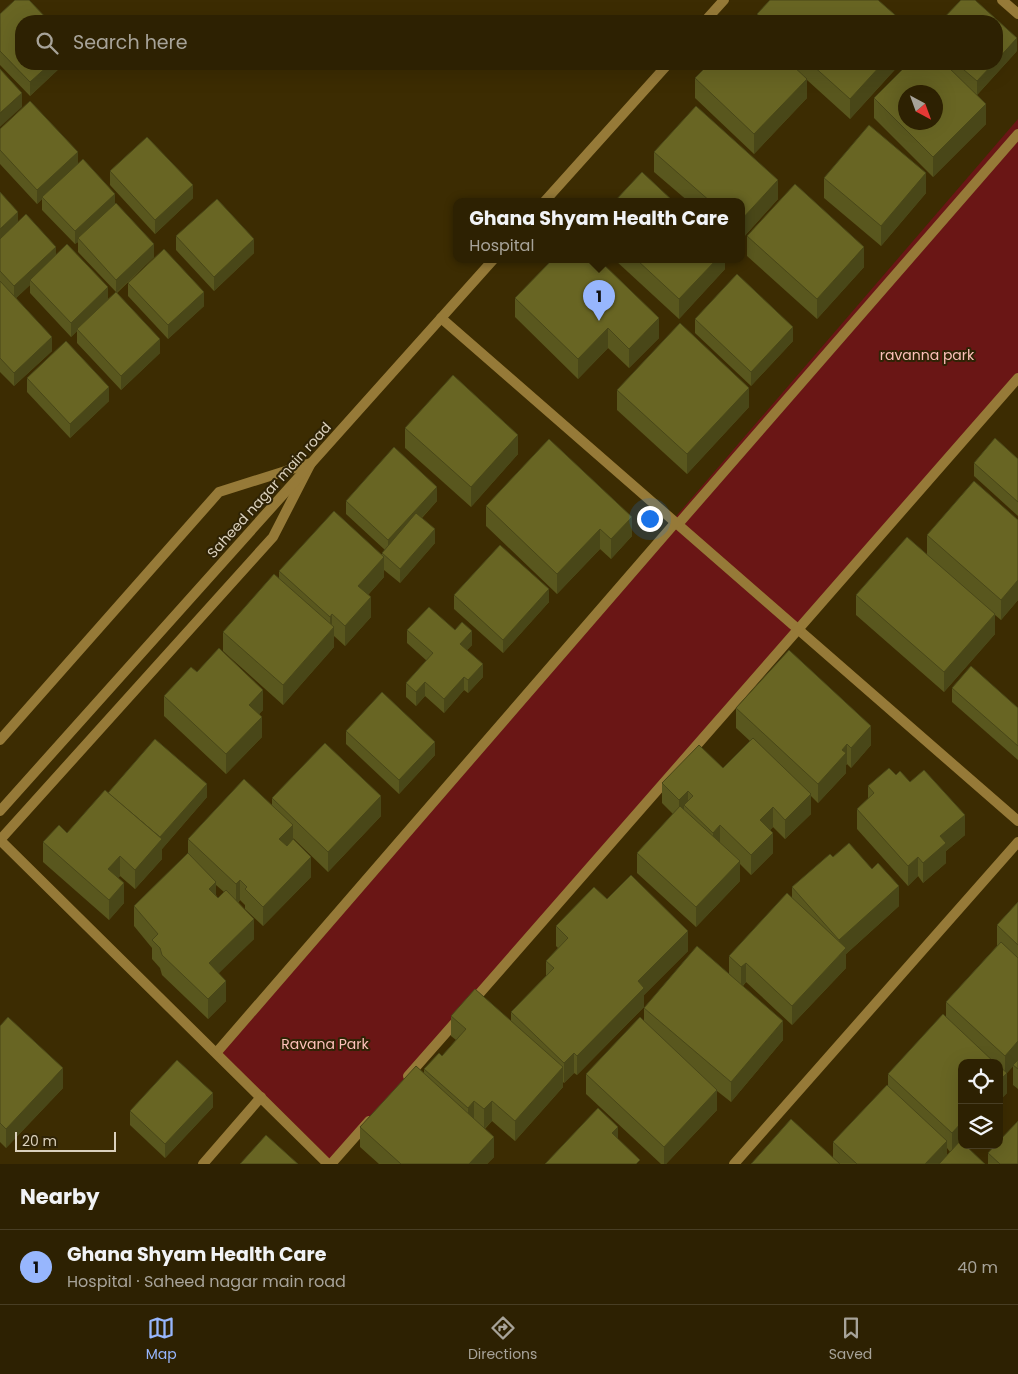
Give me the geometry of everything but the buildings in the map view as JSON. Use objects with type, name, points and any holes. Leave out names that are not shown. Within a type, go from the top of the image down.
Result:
[{"type":"street","points":[[710,15],[724,0]]},
{"type":"street","points":[[1002,0],[1018,14]]},
{"type":"street","points":[[548,198],[663,70]]},
{"type":"street","points":[[217,1052],[675,523],[680,522],[1018,134]]},
{"type":"street","name":"Saheed nagar main road","points":[[0,811],[490,263]]},
{"type":"street","points":[[441,318],[1018,821]]},
{"type":"street","points":[[404,1081],[1018,378]]},
{"type":"street","points":[[0,740],[219,492],[311,463]]},
{"type":"street","points":[[311,463],[273,538],[0,840],[330,1164],[377,1111]]},
{"type":"street","points":[[734,1164],[1018,842]]},
{"type":"street","points":[[203,1164],[262,1097]]},
{"type":"green space","name":"ravanna park","points":[[1018,119],[1018,378],[331,1164],[215,1052]]},
{"type":"place","name":"Ghana Shyam Health Care","points":[[599,321]]},
{"type":"park label","name":"Ravana Park","points":[[325,1044]]}]
